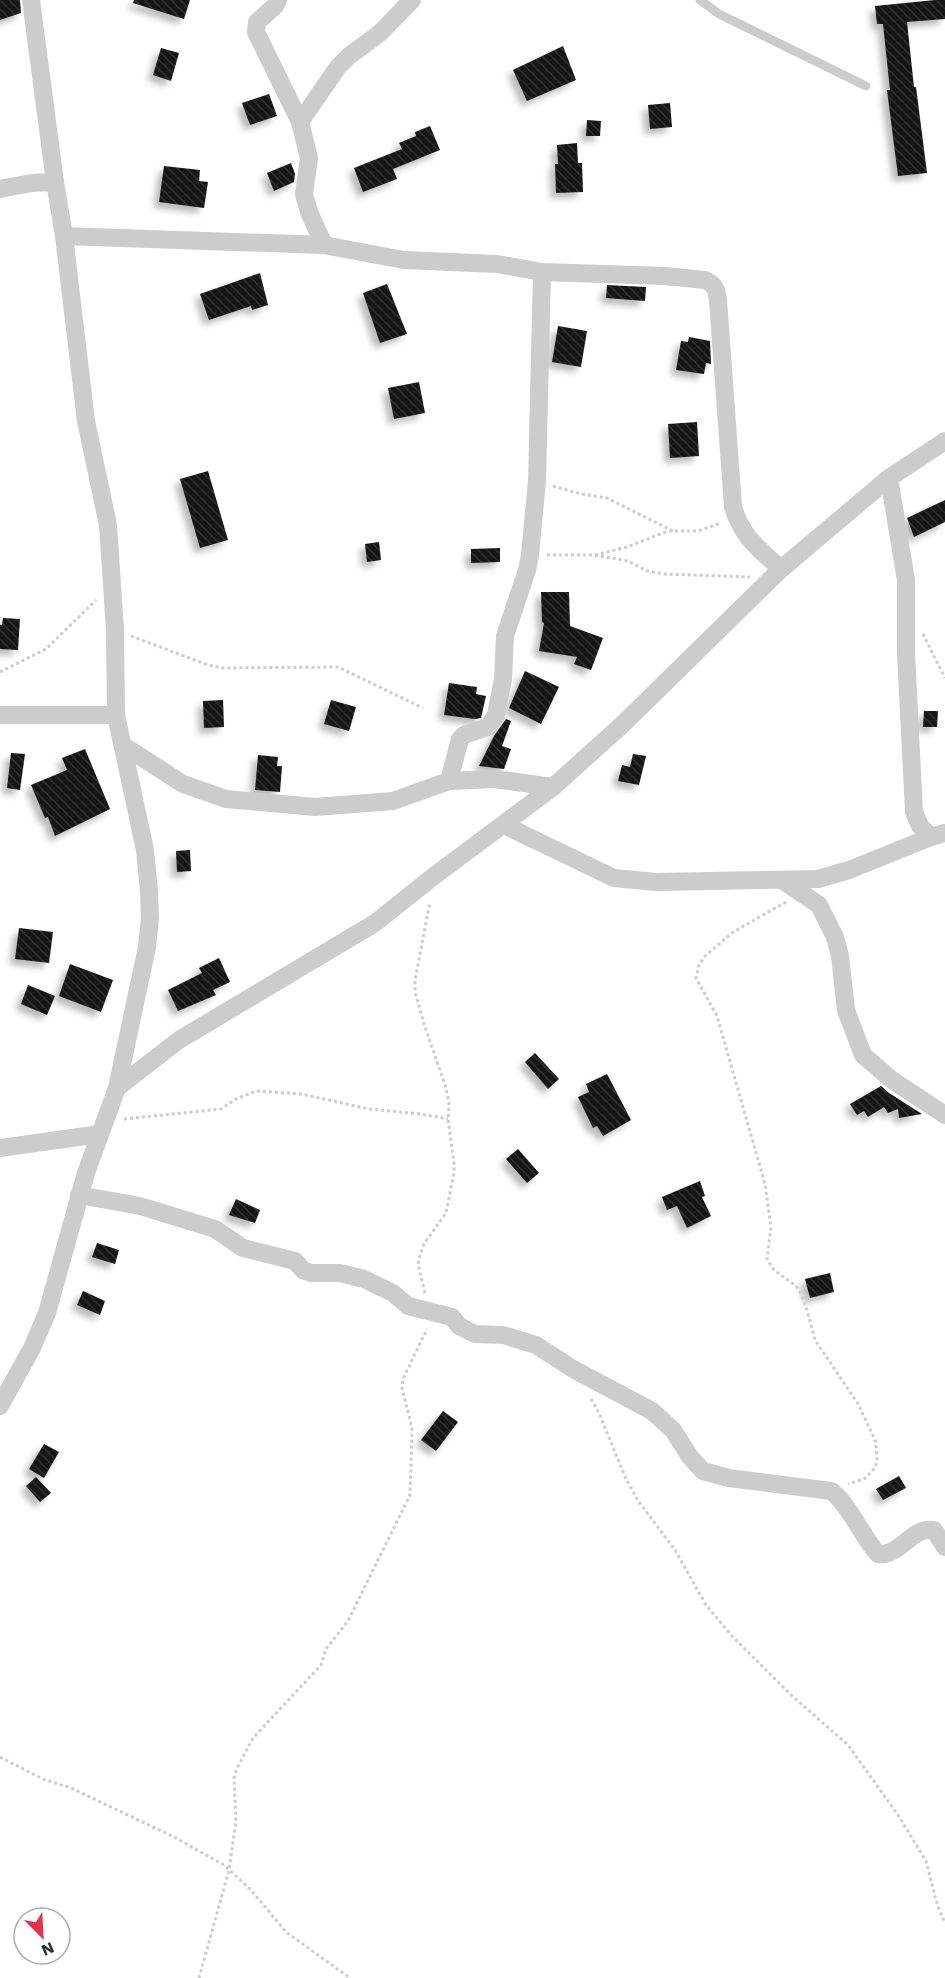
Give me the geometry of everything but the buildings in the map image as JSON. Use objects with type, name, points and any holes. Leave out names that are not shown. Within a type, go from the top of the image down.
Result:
[{"type":"street","points":[[0,1406],[32,1348],[47,1313],[79,1195],[117,1088],[147,947],[150,918],[146,850],[116,715],[115,630],[108,525],[86,421],[32,0]]},
{"type":"street","points":[[278,0],[276,6],[257,22],[256,32],[300,122],[309,158],[304,194],[309,212],[324,245]]},
{"type":"street","points":[[300,122],[338,67],[380,33],[412,0]]},
{"type":"street","points":[[0,189],[32,183],[55,182]]},
{"type":"street","points":[[64,236],[324,245],[404,260],[497,264],[542,272],[665,276],[705,280],[716,290],[718,300],[733,507],[742,531],[776,574]]},
{"type":"street","points":[[449,781],[460,740],[464,735],[488,728],[496,715],[503,679],[505,636],[530,555],[537,481],[542,272]]},
{"type":"street","points":[[117,1088],[179,1040],[375,923],[553,787],[623,724],[776,574],[890,478],[945,441]]},
{"type":"street","points":[[890,478],[906,580],[906,653],[914,812],[920,826],[938,835]]},
{"type":"street","points":[[0,715],[116,715]]},
{"type":"street","points":[[124,746],[183,784],[226,799],[315,807],[377,803],[410,796],[449,781],[494,779],[553,787]]},
{"type":"street","points":[[504,825],[614,878],[656,882],[818,879],[938,835]]},
{"type":"street","points":[[782,880],[819,906],[835,937],[840,956],[846,1010],[863,1055],[892,1080],[945,1115]]},
{"type":"street","points":[[0,1148],[103,1127]]},
{"type":"street","points":[[79,1195],[140,1206],[215,1229],[243,1248],[295,1262],[303,1270],[311,1273],[340,1273],[364,1279],[393,1293],[408,1306],[452,1317],[459,1326],[476,1334],[503,1335],[536,1346],[573,1369],[652,1411],[673,1430],[690,1457],[703,1471],[729,1478],[780,1486],[826,1490],[839,1496],[878,1554],[889,1554],[909,1538],[928,1529],[934,1530],[945,1547]]},
{"type":"lane","points":[[700,0],[719,14],[866,86]]},
{"type":"path","points":[[537,481],[581,494],[607,498],[673,531]]},
{"type":"path","points":[[594,555],[627,547],[673,531],[698,531],[714,526],[725,519],[733,507]]},
{"type":"path","points":[[530,555],[594,555],[628,561],[647,571],[664,574],[776,574]]},
{"type":"path","points":[[0,672],[46,649],[112,583]]},
{"type":"path","points":[[906,614],[916,622],[924,635],[945,678]]},
{"type":"path","points":[[115,630],[208,665],[224,668],[338,667],[423,708]]},
{"type":"path","points":[[199,1978],[229,1870],[236,1822],[234,1778],[237,1768],[254,1738],[321,1665],[326,1649],[348,1621],[410,1495],[412,1428],[402,1388],[403,1379],[426,1330],[429,1311],[418,1264],[424,1244],[446,1213],[454,1173],[446,1088],[415,992],[415,980],[434,876]]},
{"type":"path","points":[[802,893],[733,932],[705,956],[699,965],[696,978],[717,1016],[765,1184],[771,1227],[767,1259],[774,1270],[796,1286],[801,1294],[814,1340],[858,1404],[876,1442],[877,1461],[870,1475],[858,1482],[826,1490]]},
{"type":"path","points":[[103,1127],[221,1109],[236,1099],[256,1091],[301,1094],[369,1109],[448,1119]]},
{"type":"path","points":[[589,1395],[599,1413],[626,1479],[639,1502],[675,1550],[706,1605],[732,1636],[790,1694],[848,1745],[898,1815],[926,1861],[937,1904],[945,1923]]},
{"type":"path","points":[[0,1757],[43,1779],[71,1788],[174,1837],[224,1865],[251,1890],[286,1932],[350,1978]]}]
